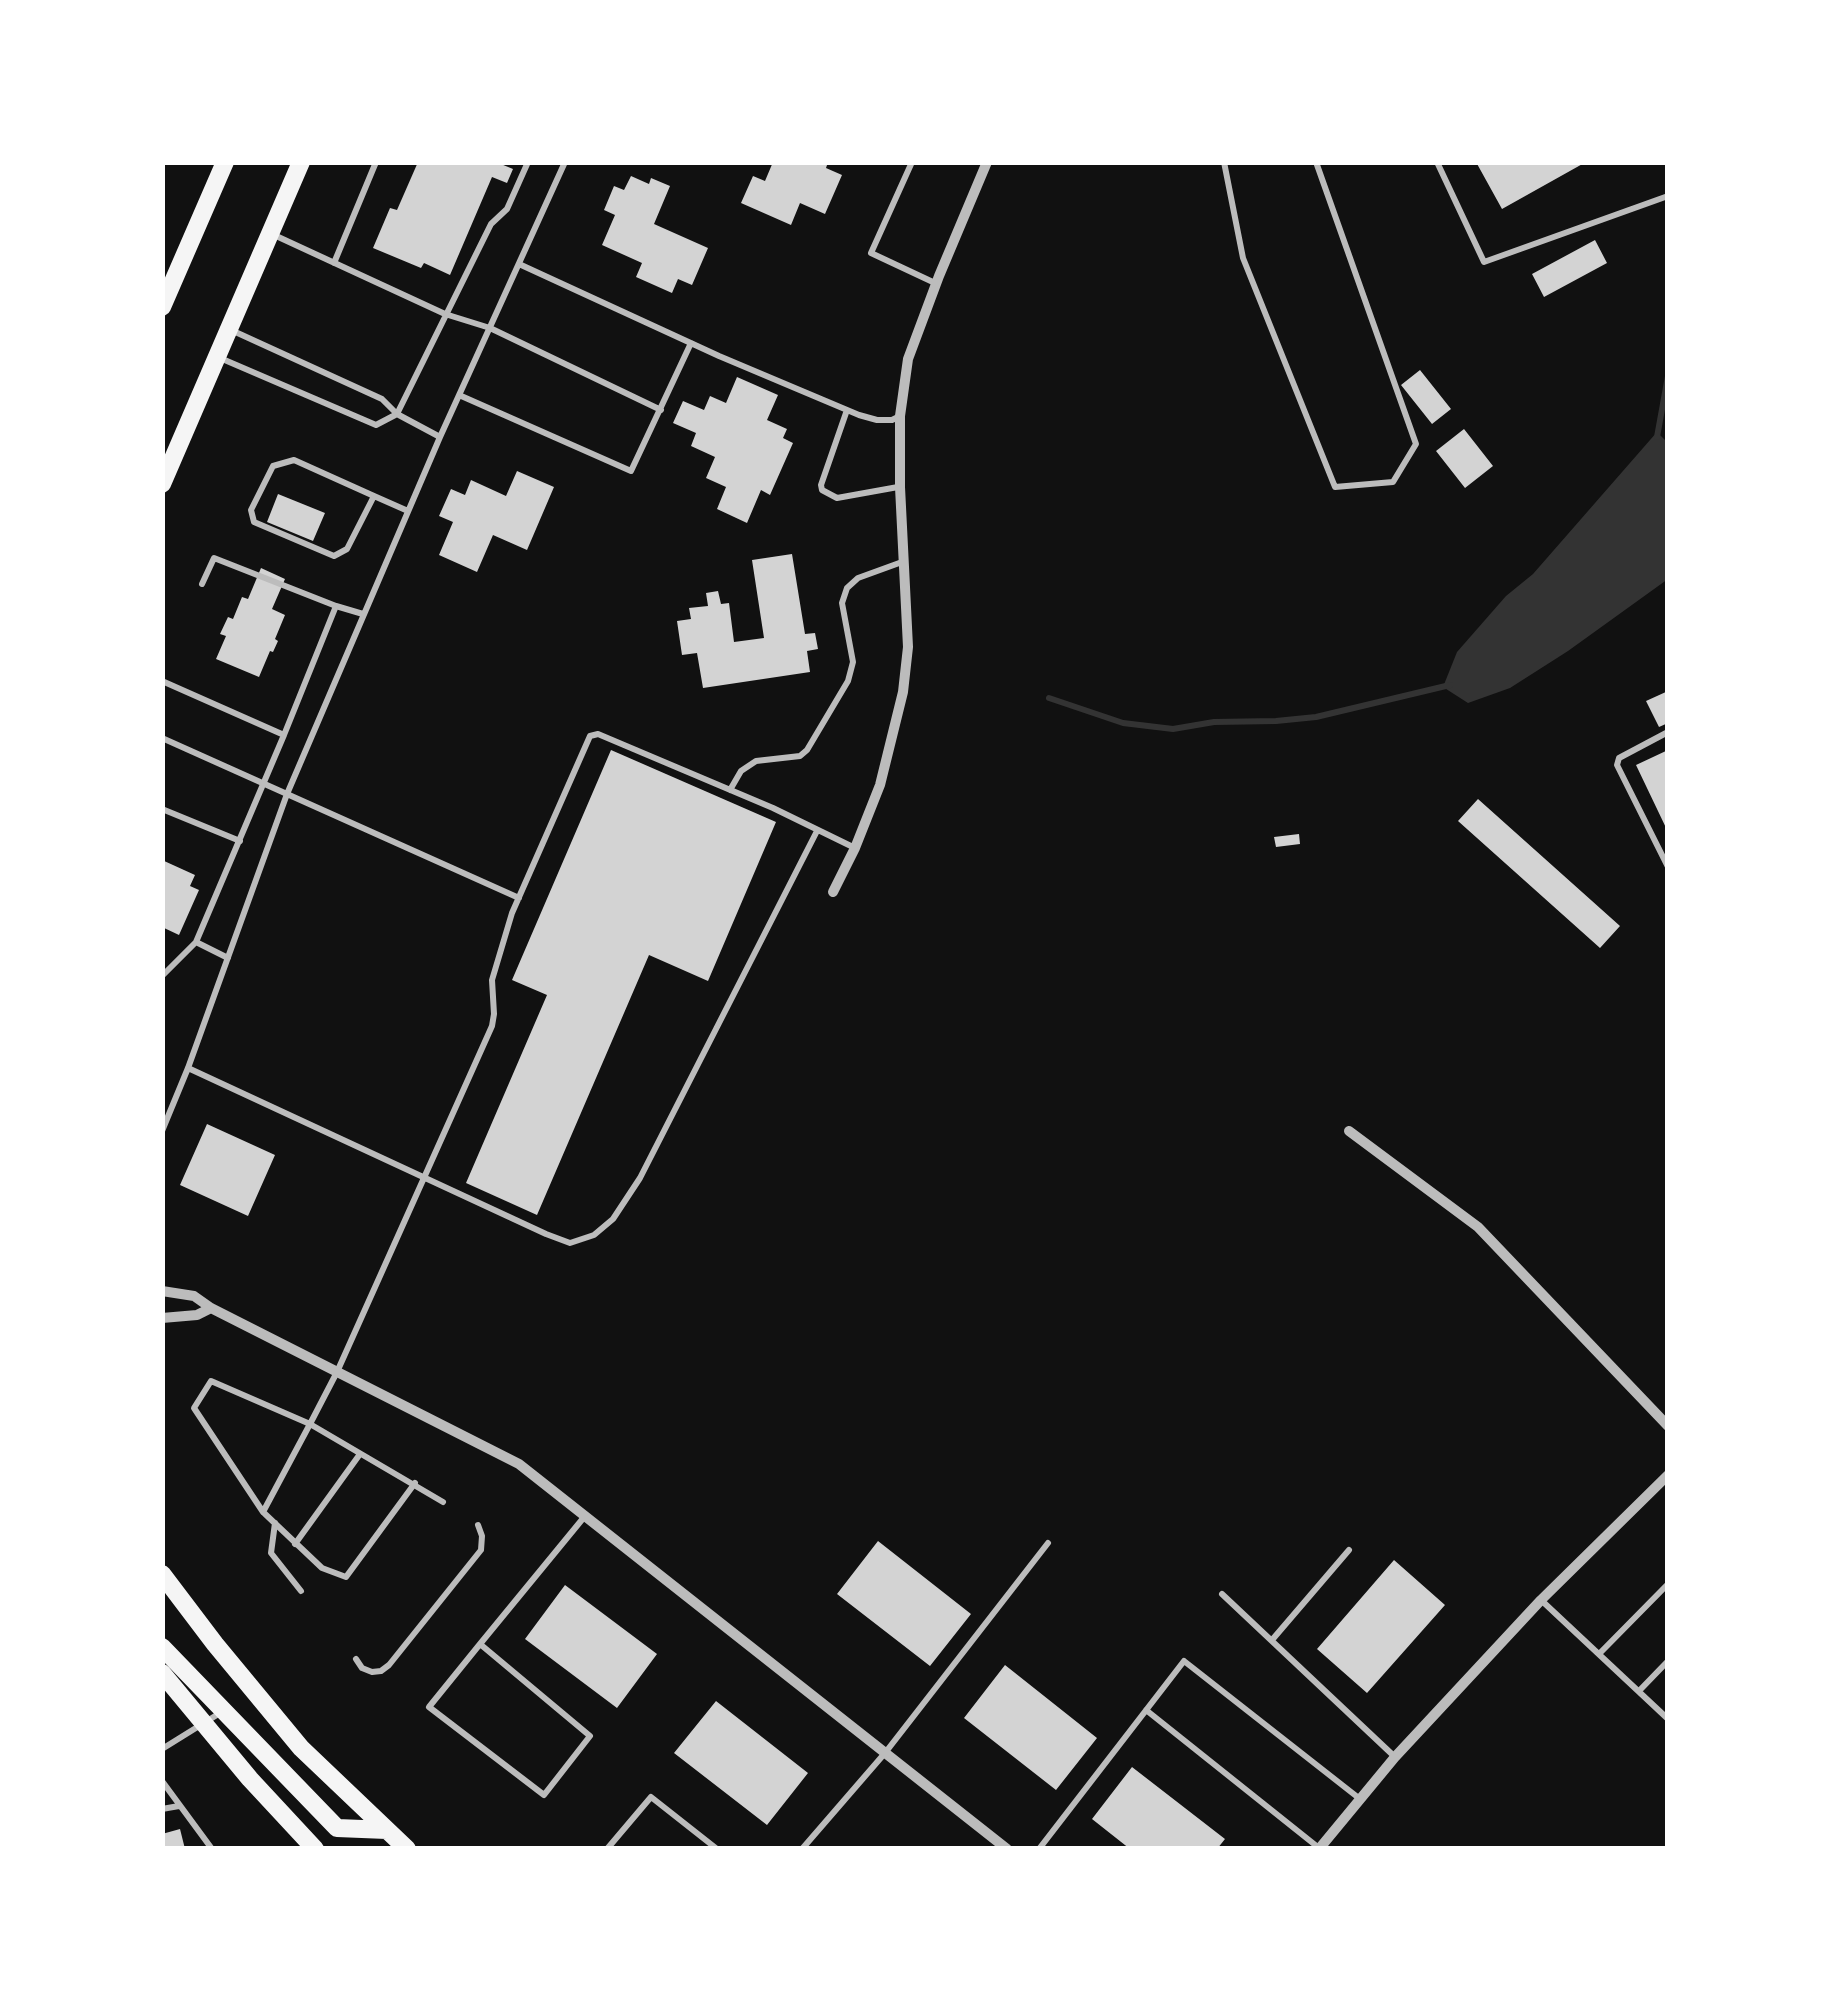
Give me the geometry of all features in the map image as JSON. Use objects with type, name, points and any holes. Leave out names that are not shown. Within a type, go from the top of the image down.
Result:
[{"type":"highway","points":[[162,308],[225,162]]},
{"type":"highway","points":[[162,484],[301,162]]},
{"type":"highway","points":[[162,1574],[301,1748],[407,1849]]},
{"type":"highway","points":[[162,1647],[337,1828],[387,1830]]},
{"type":"highway","points":[[162,1673],[315,1849]]},
{"type":"street","points":[[832,892],[880,785],[903,692],[908,646],[901,416],[908,358],[984,163]]},
{"type":"street","points":[[1349,1131],[1478,1227],[1668,1426]]},
{"type":"street","points":[[162,1291],[194,1296],[520,1464],[1007,1849]]},
{"type":"street","points":[[162,1318],[197,1315],[211,1308]]},
{"type":"street","points":[[1319,1849],[1395,1757],[1540,1600],[1668,1475]]},
{"type":"lane","points":[[334,263],[376,162]]},
{"type":"lane","points":[[217,357],[376,425],[397,414],[490,224],[507,209],[528,162]]},
{"type":"lane","points":[[162,1131],[287,794],[440,437],[564,164],[552,162]]},
{"type":"lane","points":[[912,162],[871,254],[936,283]]},
{"type":"lane","points":[[1224,162],[1243,258],[1335,487],[1393,482],[1416,444],[1316,162]]},
{"type":"lane","points":[[1437,162],[1484,262],[1668,196]]},
{"type":"lane","points":[[270,234],[445,314],[490,328],[661,410]]},
{"type":"lane","points":[[519,264],[847,410],[878,420],[901,416]]},
{"type":"lane","points":[[229,329],[382,399],[397,414],[440,437]]},
{"type":"lane","points":[[459,395],[630,471],[691,343]]},
{"type":"lane","points":[[847,410],[822,490],[837,498],[900,487]]},
{"type":"lane","points":[[374,496],[347,549],[334,556],[254,522],[251,510],[273,466],[294,460],[408,511]]},
{"type":"lane","points":[[202,584],[214,558],[363,614]]},
{"type":"lane","points":[[730,790],[741,771],[756,760],[800,756],[807,750],[848,681],[853,662],[842,603],[847,588],[858,578],[904,561]]},
{"type":"lane","points":[[162,976],[196,942],[336,606]]},
{"type":"lane","points":[[162,681],[284,735]]},
{"type":"lane","points":[[1668,732],[1619,758],[1617,765],[1668,867]]},
{"type":"lane","points":[[263,1512],[337,1372],[492,1025],[492,980],[519,898],[590,736],[598,734],[855,848]]},
{"type":"lane","points":[[162,737],[519,898]]},
{"type":"lane","points":[[162,808],[239,841]]},
{"type":"lane","points":[[188,1068],[570,1243],[594,1235],[613,1219],[640,1178],[818,831]]},
{"type":"lane","points":[[196,942],[228,958]]},
{"type":"lane","points":[[415,1484],[346,1576],[322,1568],[263,1512],[194,1408],[211,1381],[310,1424],[415,1484],[443,1502]]},
{"type":"lane","points":[[295,1544],[361,1453]]},
{"type":"lane","points":[[481,1644],[590,1736],[544,1795],[429,1707],[585,1516]]},
{"type":"lane","points":[[275,1523],[271,1553],[302,1591]]},
{"type":"lane","points":[[356,1659],[372,1672],[389,1665],[481,1550],[478,1525]]},
{"type":"lane","points":[[802,1849],[885,1753],[1048,1543]]},
{"type":"lane","points":[[1272,1640],[1349,1550]]},
{"type":"lane","points":[[1599,1654],[1668,1584]]},
{"type":"lane","points":[[1222,1594],[1395,1757]]},
{"type":"lane","points":[[1540,1600],[1668,1719]]},
{"type":"lane","points":[[1040,1849],[1184,1661],[1360,1799]]},
{"type":"lane","points":[[1639,1691],[1668,1661]]},
{"type":"lane","points":[[1146,1710],[1319,1849]]},
{"type":"lane","points":[[162,1749],[223,1711]]},
{"type":"lane","points":[[162,1781],[212,1849]]},
{"type":"lane","points":[[607,1849],[651,1797],[717,1849]]},
{"type":"lane","points":[[162,1809],[179,1806]]},
{"type":"shaded area","points":[[1657,432],[1668,443],[1668,579],[1510,688],[1468,703],[1443,687],[1457,652],[1506,596],[1533,574]]},
{"type":"building","points":[[418,162],[496,162],[513,169],[507,183],[492,177],[450,275],[373,248],[390,208],[397,210]]},
{"type":"building","points":[[773,162],[828,162],[826,168],[842,175],[825,214],[800,203],[791,225],[741,203],[753,176],[765,181]]},
{"type":"building","points":[[1476,162],[1586,162],[1502,209]]},
{"type":"building","points":[[631,176],[670,186],[654,224],[708,248],[692,285],[678,279],[672,293],[636,277],[642,263],[602,245],[615,215],[604,210],[614,186],[624,190]]},
{"type":"building","points":[[1595,240],[1607,263],[1544,297],[1532,274]]},
{"type":"building","points":[[1420,370],[1451,409],[1432,424],[1401,385]]},
{"type":"building","points":[[737,377],[778,395],[767,420],[787,429],[783,438],[793,443],[770,495],[761,490],[747,523],[717,509],[726,487],[706,478],[715,457],[691,446],[696,433],[673,423],[683,401],[704,410],[710,396],[726,403]]},
{"type":"building","points":[[1464,429],[1493,466],[1465,488],[1436,451]]},
{"type":"building","points":[[517,471],[554,487],[527,550],[493,535],[477,572],[439,555],[453,522],[439,516],[451,489],[465,495],[471,480],[506,496]]},
{"type":"building","points":[[278,494],[325,513],[313,541],[267,522]]},
{"type":"building","points":[[792,554],[805,634],[815,633],[818,649],[807,651],[810,672],[703,688],[697,653],[682,655],[677,621],[691,619],[689,608],[708,606],[706,593],[718,591],[721,604],[729,603],[734,642],[764,638],[752,560]]},
{"type":"building","points":[[261,568],[285,579],[272,609],[285,615],[259,677],[216,659],[228,617],[233,619],[242,597],[248,599]]},
{"type":"building","points":[[1668,691],[1668,723],[1659,727],[1646,701]]},
{"type":"building","points":[[611,750],[776,822],[708,981],[649,955],[537,1215],[466,1183],[547,995],[512,980]]},
{"type":"building","points":[[1668,750],[1668,832],[1636,765]]},
{"type":"building","points":[[1478,799],[1620,926],[1600,948],[1458,821]]},
{"type":"building","points":[[1299,834],[1300,844],[1276,847],[1274,837]]},
{"type":"building","points":[[162,860],[195,875],[190,886],[199,890],[179,935],[162,927]]},
{"type":"building","points":[[207,1124],[275,1155],[248,1216],[180,1185]]},
{"type":"building","points":[[878,1541],[971,1614],[930,1666],[837,1594]]},
{"type":"building","points":[[1394,1560],[1445,1605],[1367,1693],[1317,1649]]},
{"type":"building","points":[[565,1585],[657,1654],[617,1708],[525,1639]]},
{"type":"building","points":[[1005,1665],[1097,1738],[1056,1790],[964,1718]]},
{"type":"building","points":[[716,1701],[808,1773],[767,1825],[674,1753]]},
{"type":"building","points":[[1132,1767],[1225,1839],[1217,1849],[1130,1849],[1092,1819]]},
{"type":"building","points":[[180,1829],[185,1849],[162,1849],[162,1834]]},
{"type":"waterway","points":[[1657,437],[1668,376]]},
{"type":"waterway","points":[[1049,698],[1123,723],[1173,729],[1316,717],[1450,685]]}]
